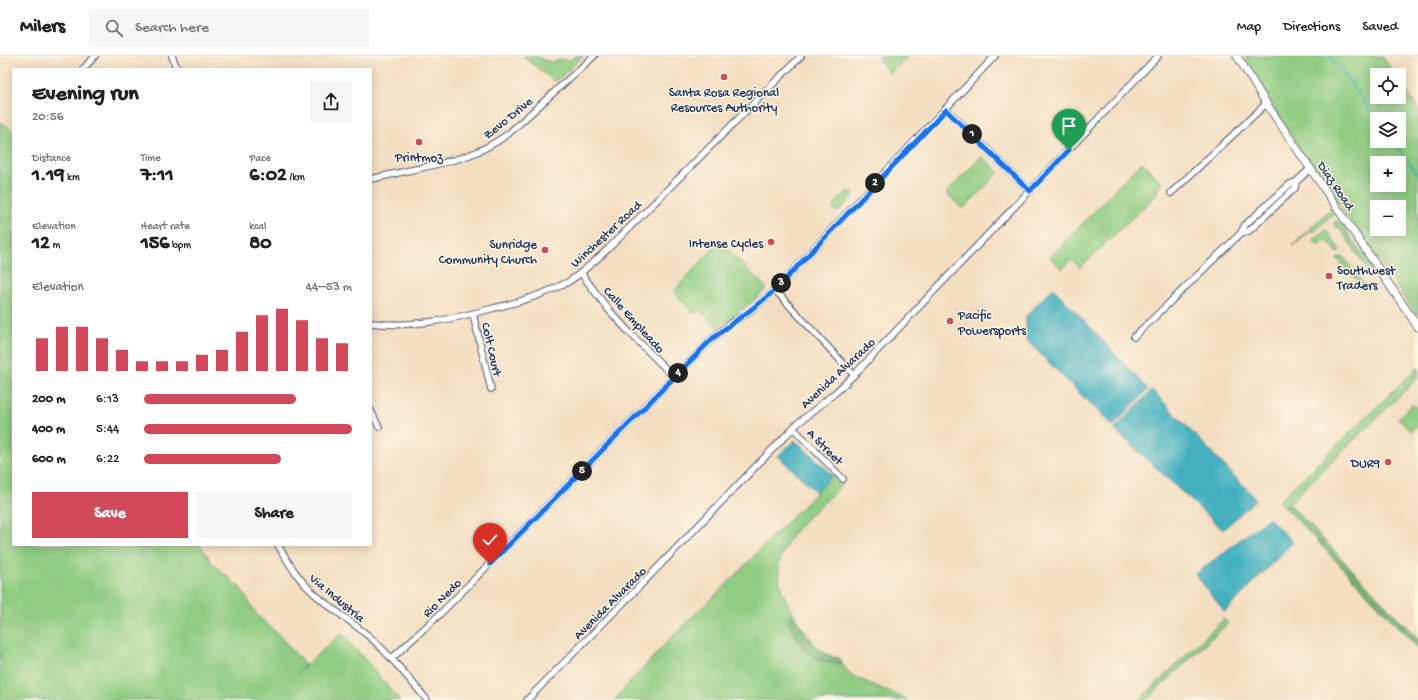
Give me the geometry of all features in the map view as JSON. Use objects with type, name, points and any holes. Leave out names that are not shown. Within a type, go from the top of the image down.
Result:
[{"type":"main road","name":"Diaz Road","points":[[1237,56],[1418,327]]},
{"type":"street","points":[[84,68],[95,56]]},
{"type":"street","points":[[172,56],[177,68]]},
{"type":"street","name":"Zevo Drive","points":[[372,179],[460,159],[489,146],[508,134],[594,56]]},
{"type":"street","name":"Winchester Road","points":[[372,323],[415,325],[473,314],[527,300],[548,292],[581,273],[608,250],[801,56]]},
{"type":"street","name":"Rio Nedo","points":[[391,659],[440,615],[712,339],[731,323],[750,312],[775,290],[946,110],[995,56]]},
{"type":"street","name":"Avenida Alvarado","points":[[527,700],[688,538],[793,428],[854,374],[1158,56]]},
{"type":"street","points":[[1171,194],[1267,103]]},
{"type":"street","points":[[946,110],[1030,191]]},
{"type":"street","points":[[1134,336],[1242,233],[1245,225],[1290,184],[1296,182],[1311,168]]},
{"type":"street","name":"Calle Empleado","points":[[581,273],[608,309],[674,376]]},
{"type":"street","points":[[775,290],[854,374]]},
{"type":"street","name":"Colt Court","points":[[473,314],[491,389]]},
{"type":"street","points":[[372,413],[379,427]]},
{"type":"street","name":"A Street","points":[[793,428],[843,479]]},
{"type":"street","name":"Via Industria","points":[[279,546],[304,584],[372,639],[427,700]]},
{"type":"green space","points":[[523,56],[536,56],[546,61],[554,62],[562,59],[569,61],[574,56],[584,56],[555,82]]},
{"type":"green space","points":[[877,56],[908,56],[890,74]]},
{"type":"green space","points":[[1245,56],[1382,56],[1390,68],[1370,68],[1370,104],[1406,104],[1406,91],[1418,108],[1418,317],[1311,164],[1259,86]]},
{"type":"green space","points":[[0,122],[12,129],[12,546],[201,546],[212,563],[241,589],[257,615],[276,632],[305,665],[297,673],[342,633],[400,700],[0,700]]},
{"type":"green space","points":[[982,156],[999,172],[963,209],[946,193]]},
{"type":"green space","points":[[1142,162],[1162,182],[1155,196],[1080,268],[1071,259],[1062,269],[1050,257]]},
{"type":"green space","points":[[847,191],[849,193],[851,191],[854,195],[838,212],[833,209],[835,207],[834,205]]},
{"type":"green space","points":[[1331,208],[1333,214],[1314,232],[1311,230],[1292,246]]},
{"type":"green space","points":[[1337,220],[1338,223],[1341,223],[1374,271],[1375,276],[1371,278],[1369,276],[1371,274],[1339,227],[1336,228],[1333,223]]},
{"type":"green space","points":[[1326,229],[1340,251],[1338,253],[1326,240],[1319,246],[1313,240]]},
{"type":"green space","points":[[719,242],[767,288],[752,302],[718,328],[699,310],[695,314],[673,292]]},
{"type":"green space","points":[[1338,257],[1344,258],[1365,286],[1364,288],[1337,259]]},
{"type":"green space","points":[[1418,367],[1418,378],[1285,507],[1279,501]]},
{"type":"green space","points":[[1413,404],[1418,409],[1418,427],[1417,426],[1411,432],[1398,418]]},
{"type":"green space","points":[[833,475],[843,484],[800,526],[789,541],[782,556],[779,572],[783,591],[793,613],[790,618],[804,649],[839,664],[841,661],[850,675],[908,700],[614,700],[678,630],[722,589]]},
{"type":"green space","points":[[1289,503],[1418,639],[1418,648],[1285,507]]},
{"type":"green space","points":[[793,613],[800,625],[818,648],[828,655],[839,658],[841,661],[839,664],[818,659],[806,650],[790,626],[789,619]]},
{"type":"green space","points":[[1224,619],[1228,623],[1146,700],[1139,700]]},
{"type":"water","points":[[1053,288],[1148,389],[1113,426],[1026,340],[1026,316]]},
{"type":"water","points":[[1152,390],[1256,499],[1223,530],[1114,429]]},
{"type":"water","points":[[795,440],[833,475],[816,492],[778,456]]},
{"type":"water","points":[[1269,518],[1293,542],[1225,612],[1195,574]]},
{"type":"waterway","points":[[1329,56],[1342,71],[1371,112]]},
{"type":"waterway","points":[[1398,148],[1418,175]]},
{"type":"place","name":"Santa Rosa Regional Resources Authority","points":[[724,77]]},
{"type":"place","name":"Printmoz","points":[[419,142]]},
{"type":"place","name":"Intense Cycles","points":[[771,242]]},
{"type":"place","name":"Sunridge Community Church","points":[[545,250]]},
{"type":"place","name":"Southwest Traders","points":[[1329,276]]},
{"type":"place","name":"Pacific Powersports","points":[[950,321]]},
{"type":"place","name":"DUR9","points":[[1388,462]]},
{"type":"route","points":[[490,564],[712,339],[731,323],[750,312],[775,290],[814,247],[946,110],[1030,191],[1069,150]]}]
